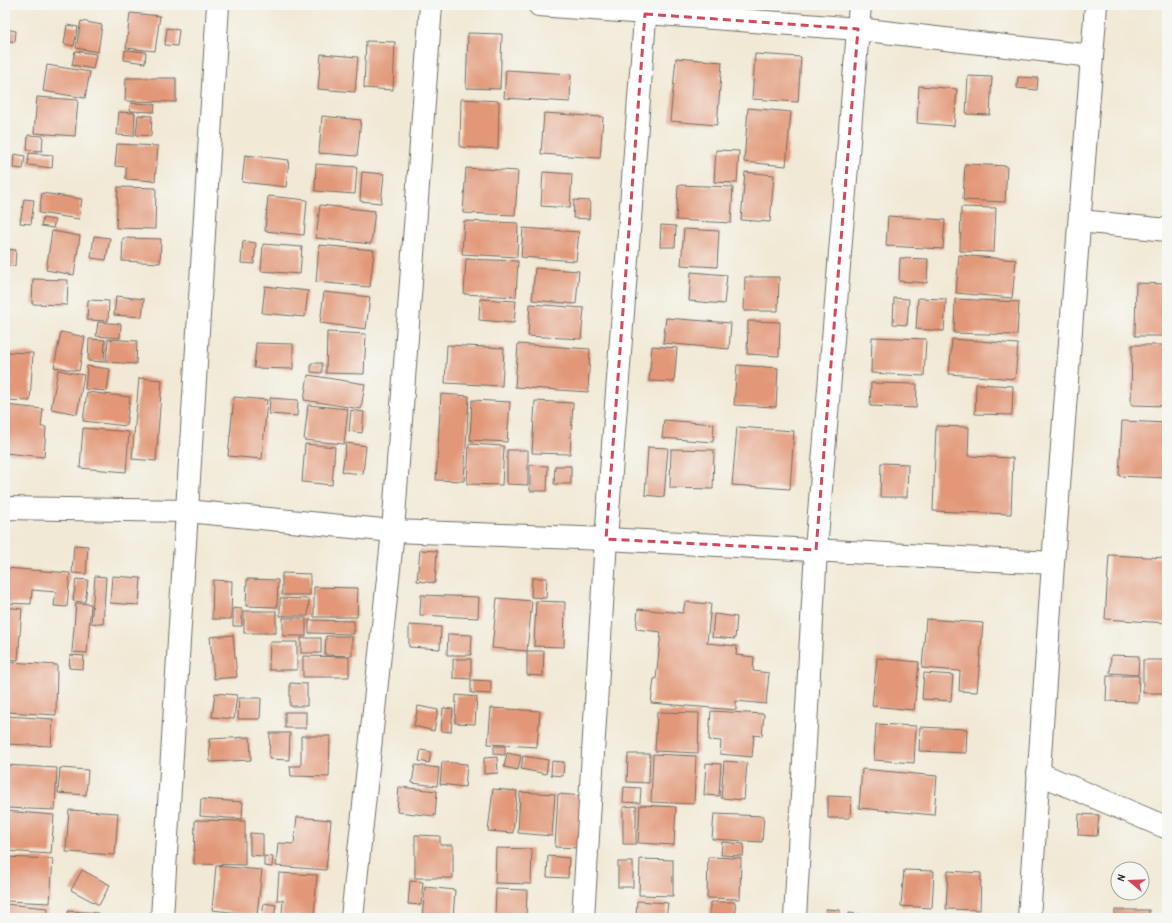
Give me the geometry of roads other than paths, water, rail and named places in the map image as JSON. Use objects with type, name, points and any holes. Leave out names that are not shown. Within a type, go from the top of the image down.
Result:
[{"type":"street","points":[[162,918],[218,5]]},
{"type":"street","points":[[352,918],[393,531],[431,5]]},
{"type":"street","points":[[539,5],[645,9],[858,29],[1092,56]]},
{"type":"street","points":[[795,918],[816,550],[860,5]]},
{"type":"street","points":[[1029,918],[1053,563],[1096,5]]},
{"type":"street","points":[[583,918],[606,539],[645,9]]},
{"type":"street","points":[[1080,222],[1167,230]]},
{"type":"street","points":[[5,508],[187,511],[393,531],[606,539],[1053,563]]},
{"type":"street","points":[[1038,773],[1167,827]]}]
